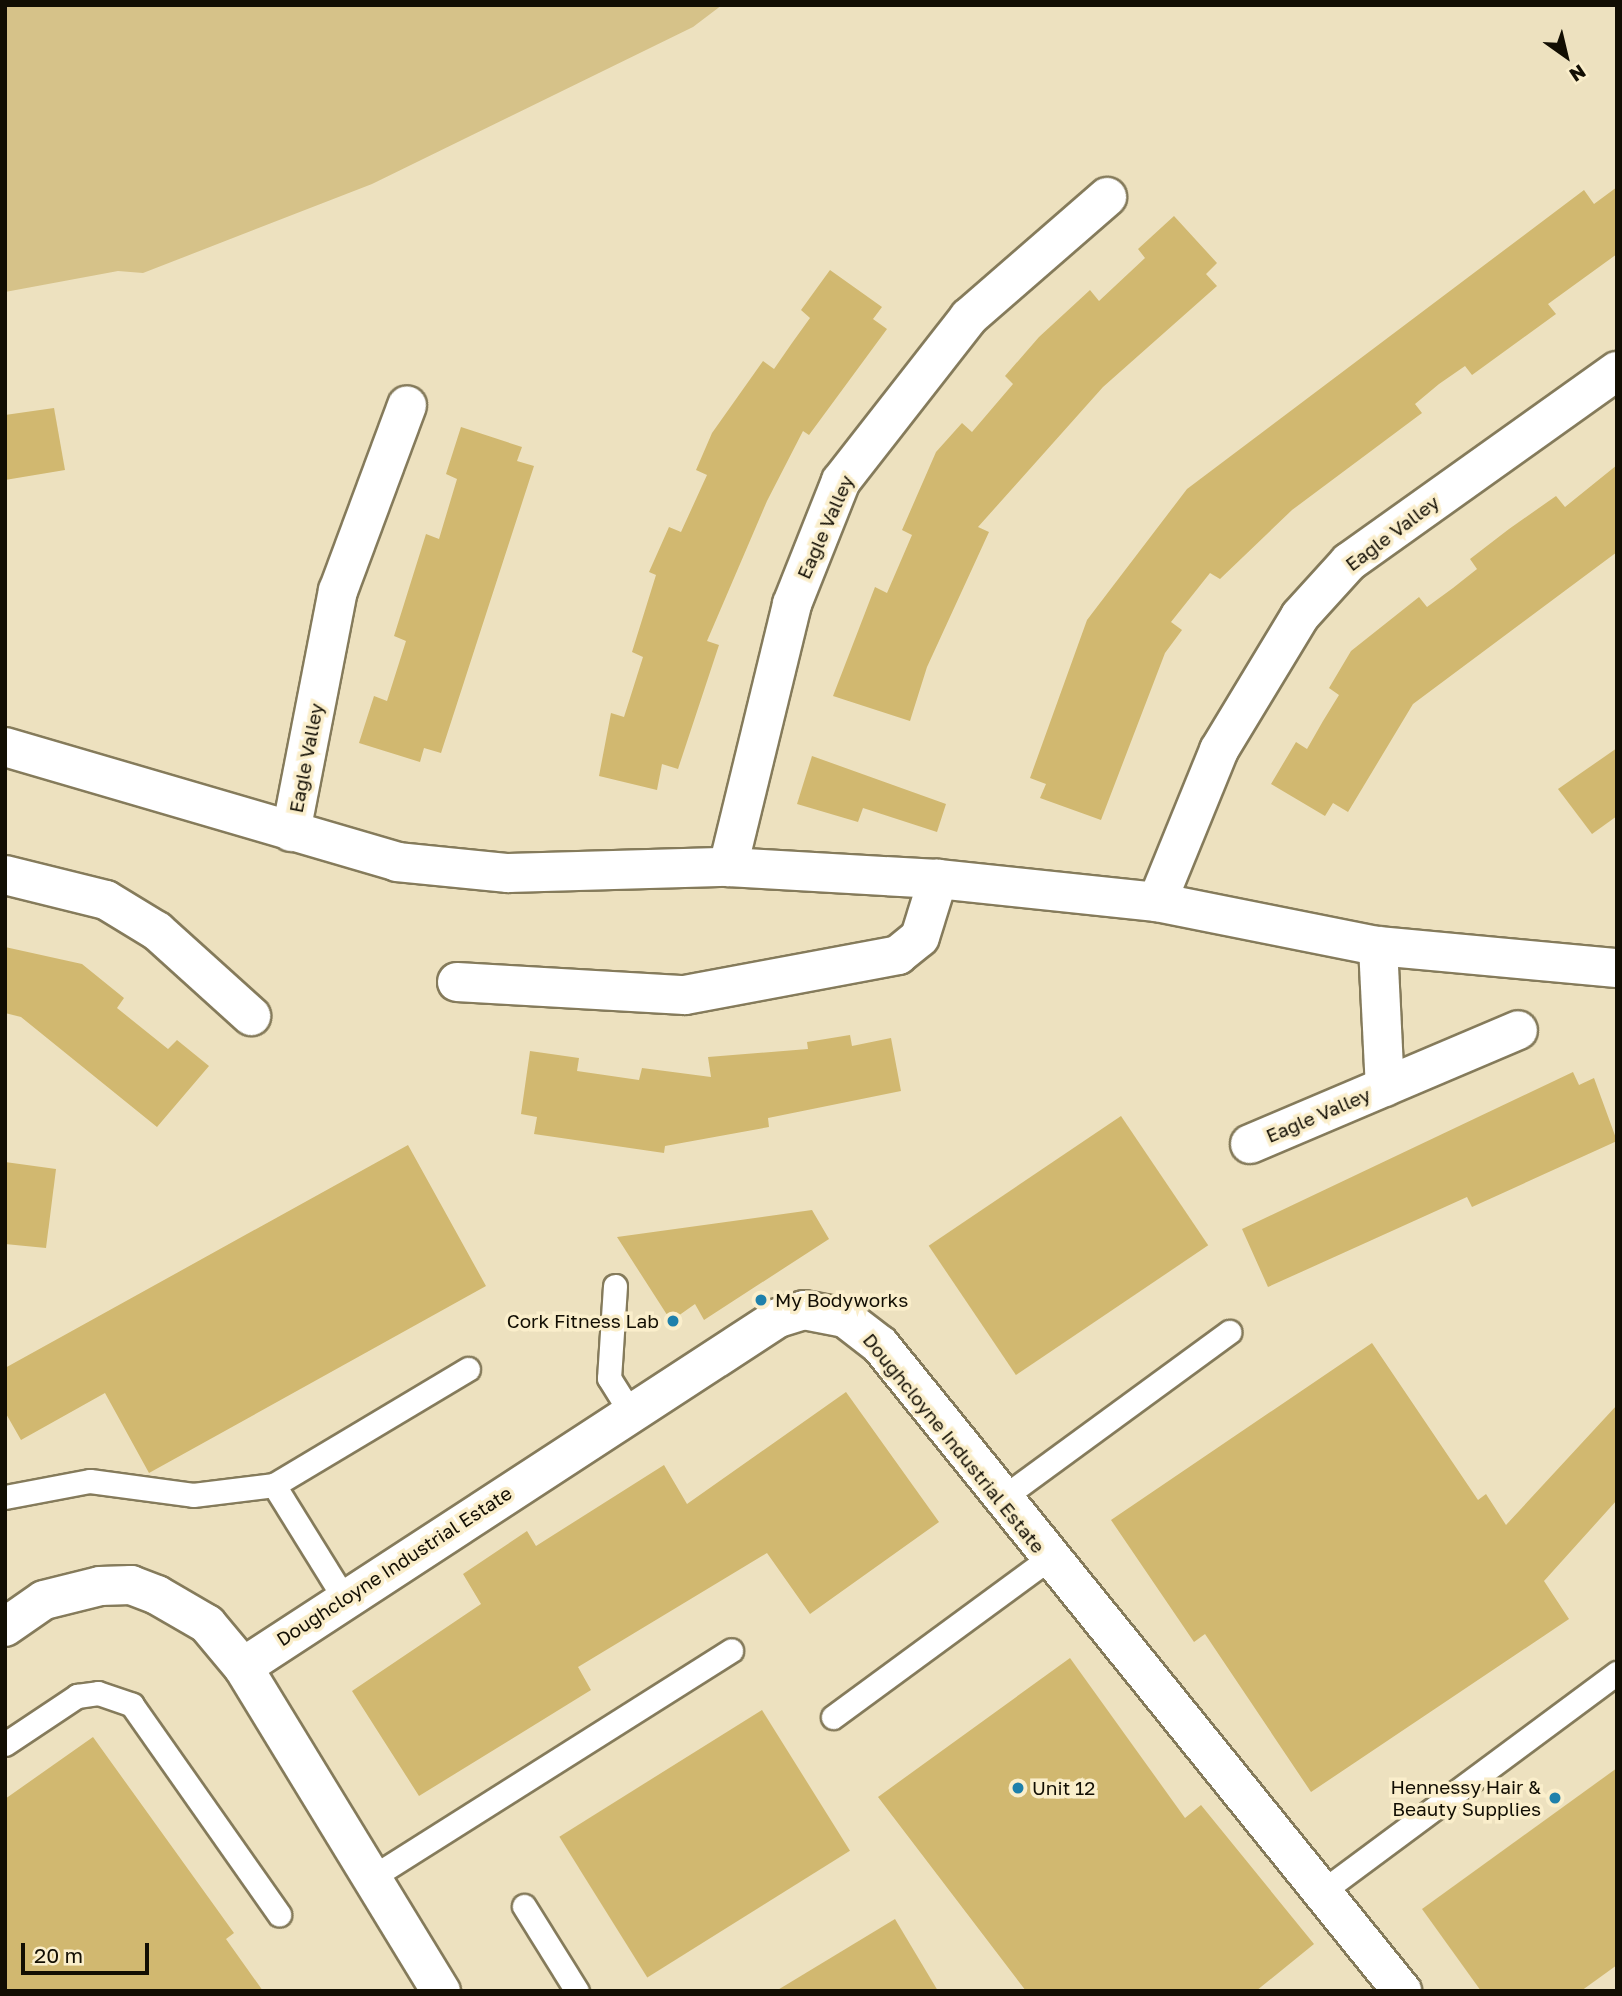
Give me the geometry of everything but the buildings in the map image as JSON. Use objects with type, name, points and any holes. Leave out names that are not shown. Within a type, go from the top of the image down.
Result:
[{"type":"street","name":"Eagle Valley","points":[[728,867],[792,604],[841,481],[969,317],[1107,197]]},
{"type":"street","name":"Eagle Valley","points":[[1157,902],[1219,750],[1300,616],[1349,562],[1617,371]]},
{"type":"street","name":"Eagle Valley","points":[[291,832],[338,591],[407,405]]},
{"type":"street","name":"Eagle Valley","points":[[5,747],[397,862],[508,873],[728,867],[938,879],[1157,902],[1378,946],[1617,968]]},
{"type":"street","points":[[5,875],[106,900],[157,930],[251,1016]]},
{"type":"street","points":[[457,982],[685,995],[898,955],[920,937],[938,879]]},
{"type":"street","name":"Eagle Valley","points":[[1378,946],[1385,1087]]},
{"type":"street","name":"Eagle Valley","points":[[1250,1144],[1518,1030]]},
{"type":"street","name":"Doughcloyne Industrial Estate","points":[[243,1667],[344,1598],[778,1318],[804,1310],[845,1318],[880,1345],[1392,1988]]},
{"type":"street","points":[[5,1627],[71,1589],[131,1586],[185,1608],[243,1667],[441,1991]]},
{"type":"lane","points":[[615,1286],[609,1378],[630,1412]]},
{"type":"lane","points":[[1001,1499],[1229,1332]]},
{"type":"lane","points":[[5,1497],[90,1481],[193,1495],[274,1485],[468,1369]]},
{"type":"lane","points":[[274,1485],[344,1598]]},
{"type":"lane","points":[[833,1717],[1048,1559]]},
{"type":"lane","points":[[370,1878],[731,1650]]},
{"type":"lane","points":[[1319,1894],[1617,1673]]},
{"type":"lane","points":[[5,1744],[77,1696],[98,1693],[132,1705],[279,1914]]},
{"type":"lane","points":[[524,1906],[577,1991]]},
{"type":"shaded area","points":[[5,5],[722,5],[693,27],[372,184],[143,273],[118,271],[5,292]]},
{"type":"place","name":"My Bodyworks","points":[[761,1300]]},
{"type":"place","name":"Cork Fitness Lab","points":[[673,1321]]},
{"type":"place","name":"Unit 12","points":[[1018,1788]]},
{"type":"place","name":"Hennessy Hair & Beauty Supplies","points":[[1555,1798]]}]
